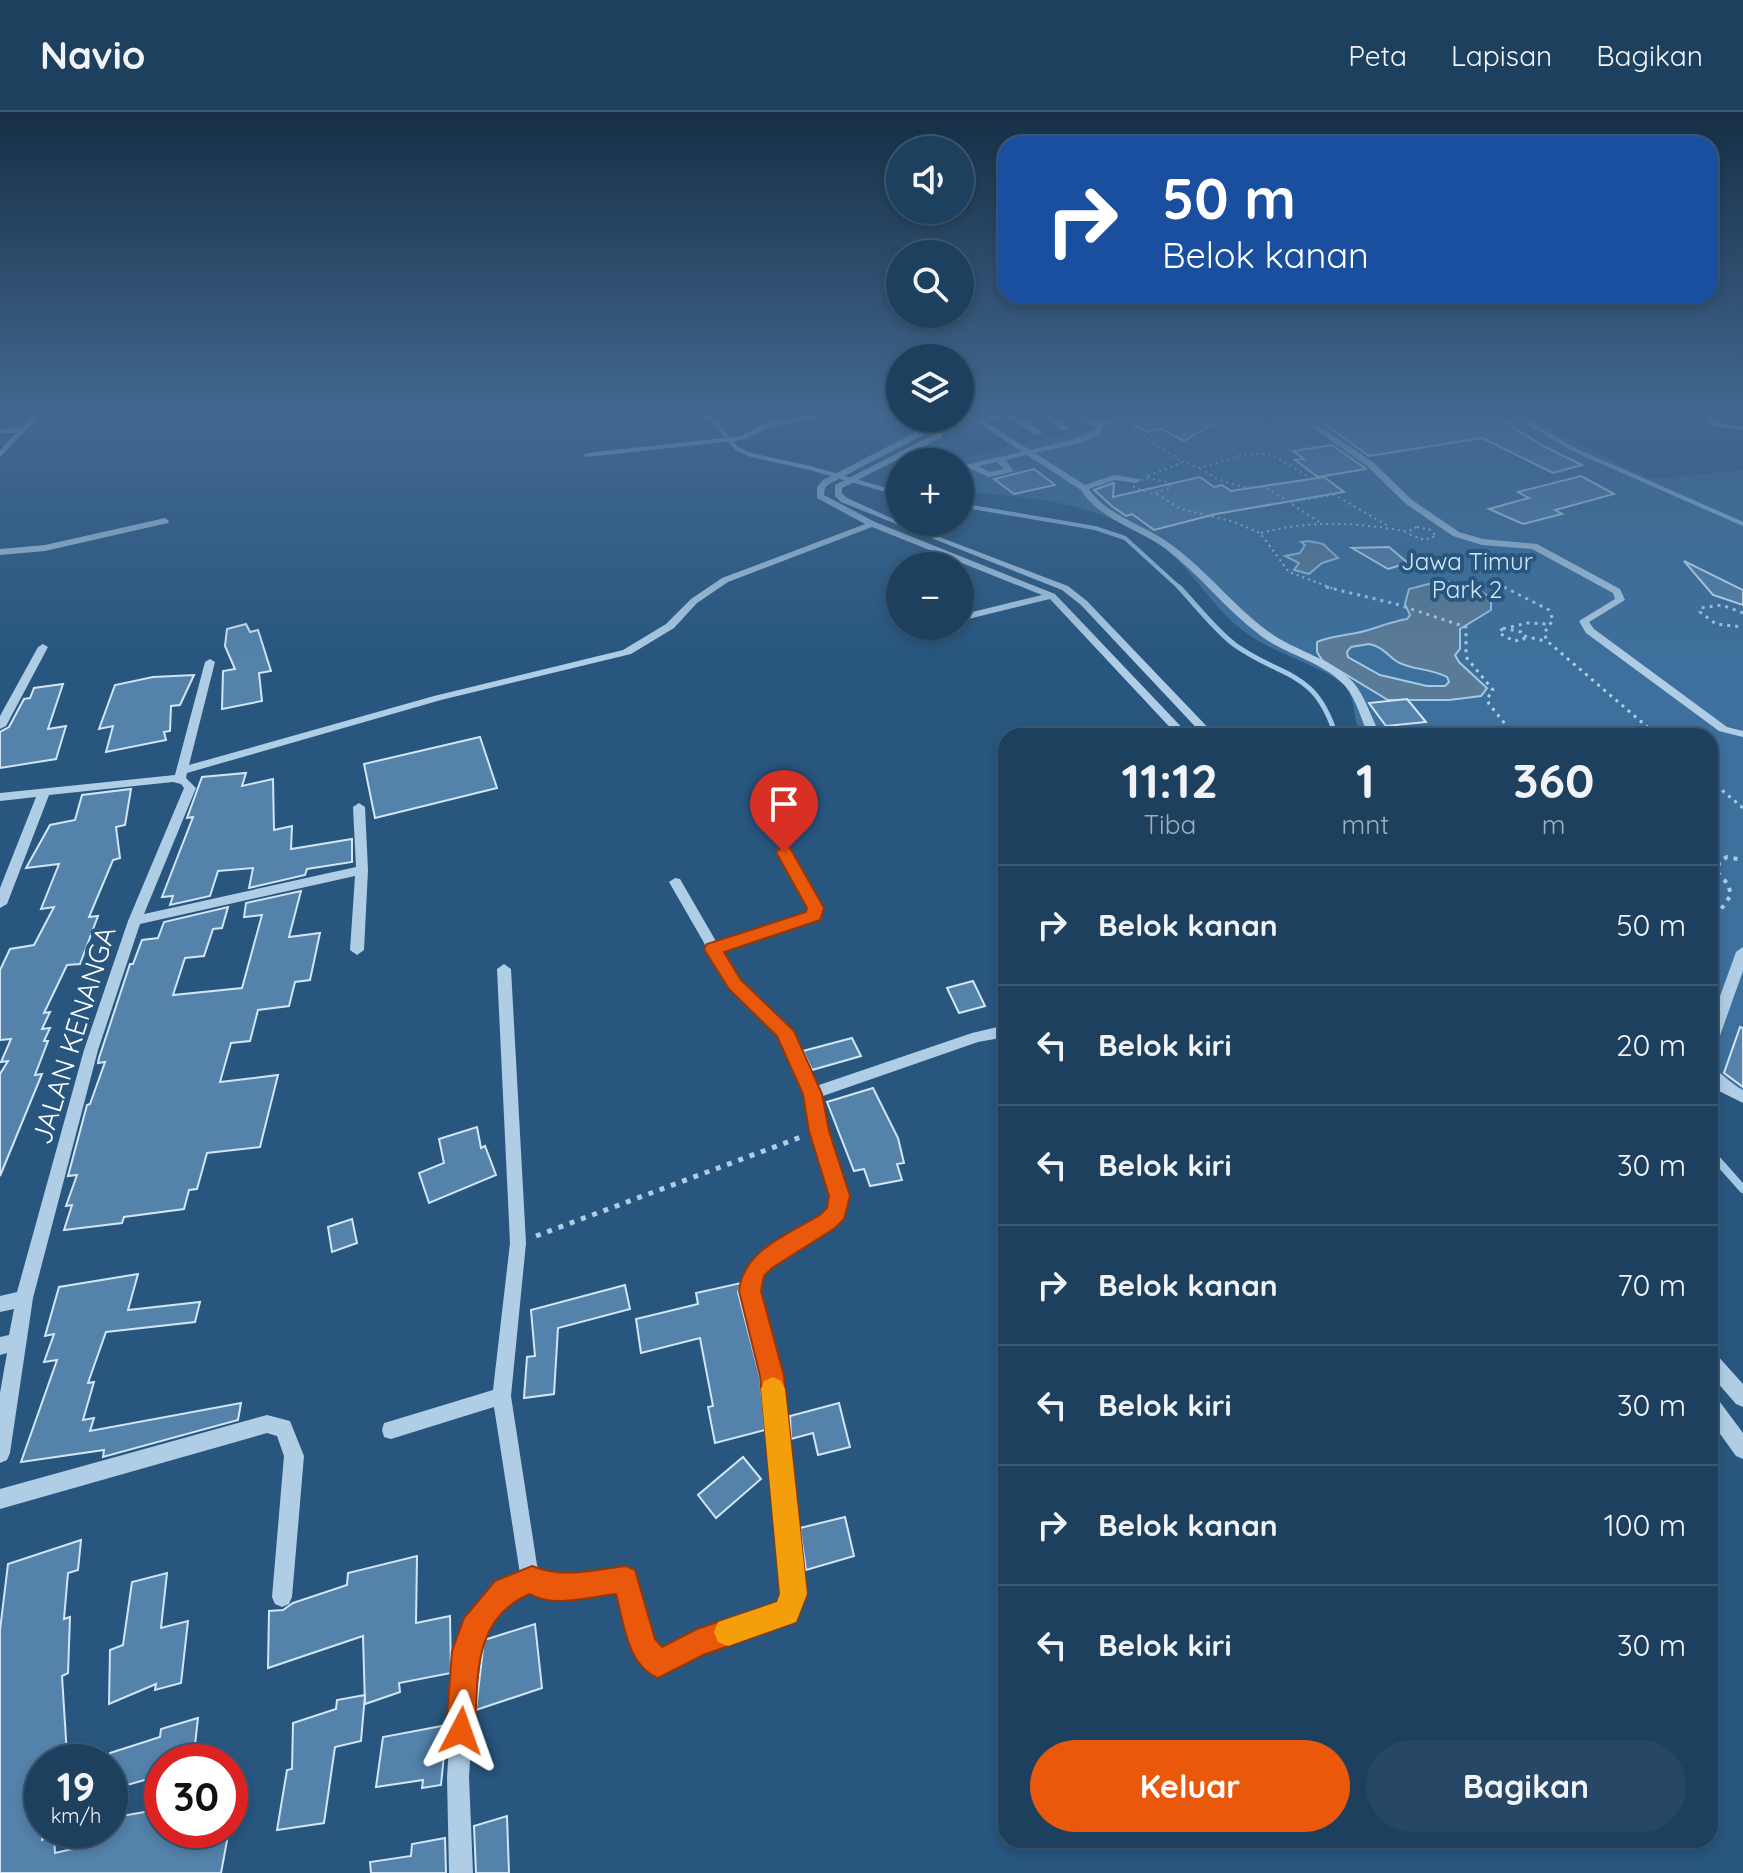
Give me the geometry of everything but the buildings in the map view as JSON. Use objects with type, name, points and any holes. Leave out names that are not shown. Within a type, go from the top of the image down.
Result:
[{"type":"street","points":[[822,495],[825,501],[872,524],[1052,596],[1176,728]]},
{"type":"street","points":[[839,495],[844,500],[1065,588],[1084,603],[1202,728]]},
{"type":"street","points":[[1088,495],[1165,543],[1255,627],[1344,680],[1355,694],[1371,728]]},
{"type":"street","points":[[1402,495],[1456,534],[1482,542],[1534,546],[1617,591],[1620,600],[1584,621],[1590,631],[1723,729],[1743,734]]},
{"type":"street","points":[[0,552],[45,548],[165,521]]},
{"type":"street","points":[[0,797],[181,775],[438,698],[627,652],[670,626],[694,601],[725,580],[872,524]]},
{"type":"street","points":[[974,615],[1052,596],[1065,588]]},
{"type":"street","points":[[0,726],[6,700],[43,647]]},
{"type":"street","points":[[181,775],[210,662]]},
{"type":"street","name":"JALAN KENANGA","points":[[0,1453],[9,1344],[91,1050],[135,921],[190,792],[181,775]]},
{"type":"street","points":[[0,904],[44,792]]},
{"type":"street","points":[[357,950],[362,870],[359,807]]},
{"type":"street","points":[[713,949],[814,916],[816,908],[784,852]]},
{"type":"street","points":[[135,921],[362,870]]},
{"type":"street","points":[[504,969],[518,1243],[502,1396],[527,1565],[532,1579],[543,1587],[561,1588],[626,1579],[644,1647],[658,1664],[697,1643],[786,1613],[794,1594],[772,1376],[750,1291],[755,1271],[764,1261],[819,1228],[836,1212],[839,1196],[819,1131],[812,1094],[784,1031],[735,984],[675,882]]},
{"type":"street","points":[[1718,1022],[1743,952]]},
{"type":"street","points":[[812,1094],[977,1037],[998,1033]]},
{"type":"street","points":[[1718,1081],[1743,1097]]},
{"type":"street","points":[[0,1304],[24,1298]]},
{"type":"street","points":[[1718,1369],[1743,1398]]},
{"type":"street","points":[[391,1430],[502,1396]]},
{"type":"street","points":[[1718,1415],[1743,1449]]},
{"type":"street","points":[[0,1499],[267,1424],[283,1428],[294,1456],[282,1597]]},
{"type":"street","points":[[461,1873],[458,1777],[466,1651],[473,1628],[505,1591],[532,1579]]},
{"type":"path","points":[[1159,495],[1180,510],[1261,533],[1269,541],[1278,561],[1291,573],[1320,586],[1397,605],[1466,627],[1466,657],[1493,690],[1487,699],[1488,704],[1512,728]]},
{"type":"path","points":[[1279,495],[1321,523]]},
{"type":"path","points":[[1289,502],[1328,495]]},
{"type":"path","points":[[1337,495],[1392,528]]},
{"type":"path","points":[[1261,533],[1284,526],[1321,523],[1392,528],[1424,540],[1436,536]]},
{"type":"path","points":[[1408,532],[1413,528],[1422,528],[1448,540]]},
{"type":"path","points":[[1469,552],[1508,591],[1549,610],[1553,620],[1544,633],[1547,641]]},
{"type":"path","points":[[1743,613],[1711,604],[1700,608],[1700,612],[1716,624],[1743,627]]},
{"type":"path","points":[[1736,609],[1743,606]]},
{"type":"path","points":[[1524,636],[1520,641],[1514,641],[1499,633],[1503,628],[1527,623],[1548,624]]},
{"type":"path","points":[[1509,628],[1524,636],[1547,641],[1649,728]]},
{"type":"path","points":[[1718,787],[1743,808]]},
{"type":"path","points":[[1718,914],[1731,895],[1728,884],[1718,873],[1719,862],[1727,857],[1743,860]]},
{"type":"path","points":[[518,1243],[819,1131]]},
{"type":"green space","name":"Jawa Timur Park 2","points":[[1001,495],[1743,495],[1743,1102],[1718,1086],[1718,728],[1358,728],[1351,696],[1344,684],[1242,630],[1162,546],[1117,521],[1039,500]]},
{"type":"shaded area","points":[[1301,542],[1323,544],[1338,558],[1322,563],[1309,574],[1294,570],[1299,563],[1285,556],[1300,553],[1305,545]]},
{"type":"shaded area","points":[[1440,581],[1469,584],[1491,598],[1491,610],[1460,629],[1460,649],[1455,655],[1487,688],[1481,696],[1449,700],[1388,700],[1322,660],[1317,652],[1317,642],[1407,619],[1410,615],[1405,604],[1409,589]],"holes":[[[1369,644],[1401,664],[1441,674],[1449,682],[1445,686],[1427,686],[1380,675],[1348,657],[1351,647]]]},
{"type":"waterway","points":[[1677,495],[1743,524]]},
{"type":"waterway","points":[[974,507],[1095,528],[1125,538],[1180,588]]},
{"type":"waterway","points":[[1180,588],[1235,645],[1308,687],[1328,714],[1333,728]]},
{"type":"waterway","points":[[1718,1161],[1743,1189]]},
{"type":"slow traffic","points":[[728,1632],[786,1613],[794,1594],[773,1389]]},
{"type":"route","points":[[461,1731],[466,1651],[473,1628],[505,1591],[532,1579],[543,1587],[561,1588],[626,1579],[644,1647],[658,1664],[697,1643],[786,1613],[794,1594],[772,1376],[750,1291],[751,1281],[764,1261],[828,1221],[836,1212],[839,1196],[819,1131],[812,1094],[784,1031],[735,984],[713,949],[814,916],[816,908],[784,852]]}]
